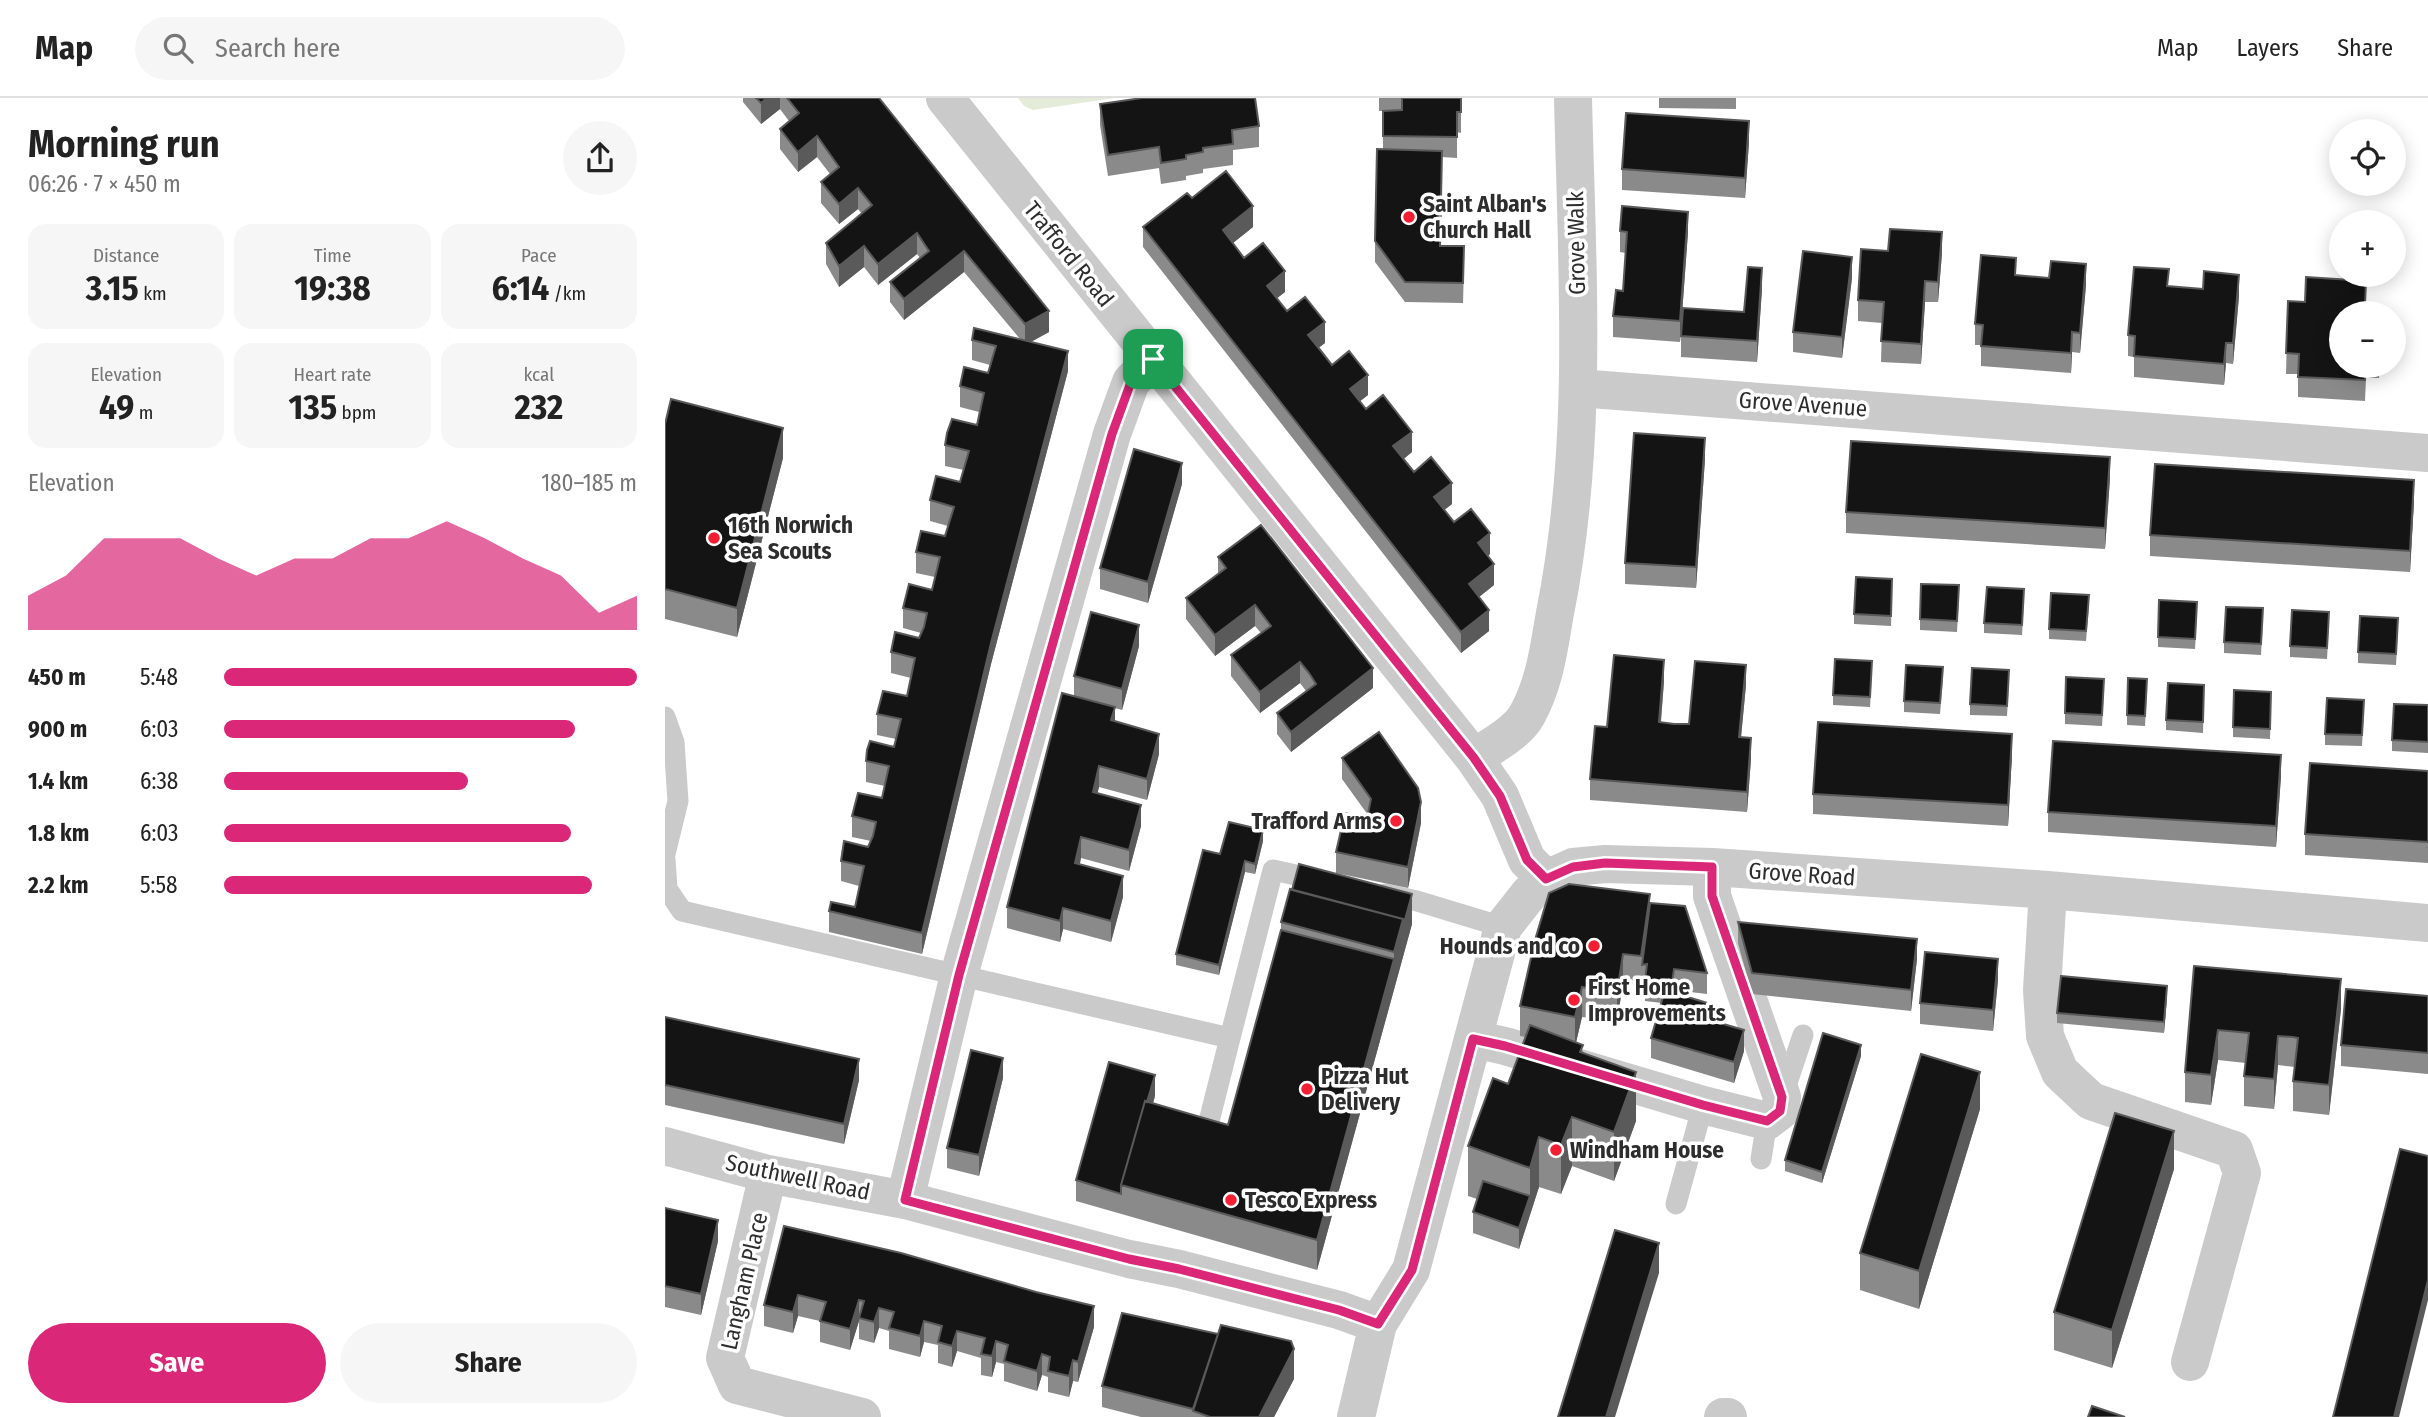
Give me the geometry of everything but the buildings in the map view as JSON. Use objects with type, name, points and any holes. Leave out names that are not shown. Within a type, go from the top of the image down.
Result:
[{"type":"street","name":"Trafford Road","points":[[945,98],[1474,758],[1500,796],[1527,860],[1546,879]]},
{"type":"street","name":"Grove Walk","points":[[1573,98],[1578,388]]},
{"type":"street","points":[[905,1200],[959,975],[1112,434],[1131,382],[1153,359]]},
{"type":"street","points":[[1474,758],[1506,737],[1526,718],[1541,685],[1574,496],[1578,388]]},
{"type":"street","name":"Grove Avenue","points":[[1578,388],[2428,453]]},
{"type":"street","name":"Grove Road","points":[[1356,1417],[1378,1324],[1412,1270],[1503,927],[1529,894],[1546,879],[1573,867],[1605,863],[1712,867],[2048,890],[2428,923]]},
{"type":"street","points":[[1473,1039],[1703,1105],[1775,1109],[1712,896],[1712,867]]},
{"type":"street","points":[[2048,890],[2042,990],[2045,1036],[2060,1072],[2091,1101],[2234,1150],[2242,1174],[2190,1362]]},
{"type":"street","name":"Southwell Road","points":[[665,1146],[768,1174],[905,1200],[1129,1259],[1339,1310],[1378,1324]]},
{"type":"street","name":"Langham Place","points":[[768,1174],[725,1358],[737,1385],[862,1417]]},
{"type":"lane","points":[[665,717],[674,742],[677,801],[665,857],[667,890],[682,911],[1230,1038]]},
{"type":"lane","points":[[1202,1147],[1273,870],[1338,884]]},
{"type":"lane","points":[[1365,890],[1417,901],[1503,927]]},
{"type":"lane","points":[[1761,1159],[1775,1109],[1803,1035]]},
{"type":"lane","points":[[1676,1204],[1703,1105]]},
{"type":"green space","points":[[1018,98],[1115,98],[1033,110],[1024,106]]},
{"type":"place","name":"Saint Alban's Church Hall","points":[[1409,217]]},
{"type":"place","name":"16th Norwich Sea Scouts","points":[[714,538]]},
{"type":"place","name":"Trafford Arms","points":[[1396,821]]},
{"type":"place","name":"Hounds and co","points":[[1594,946]]},
{"type":"place","name":"First Home Improvements","points":[[1574,1000]]},
{"type":"place","name":"Pizza Hut Delivery","points":[[1307,1089]]},
{"type":"place","name":"Windham House","points":[[1556,1150]]},
{"type":"place","name":"Tesco Express","points":[[1231,1200]]},
{"type":"route","points":[[1153,359],[1474,758],[1500,796],[1527,860],[1546,879],[1573,867],[1605,863],[1712,867],[1712,896],[1782,1097],[1780,1111],[1767,1121],[1473,1039],[1412,1270],[1378,1324],[1339,1310],[1129,1259],[905,1200],[959,975],[1112,434],[1131,382],[1153,359]]}]
